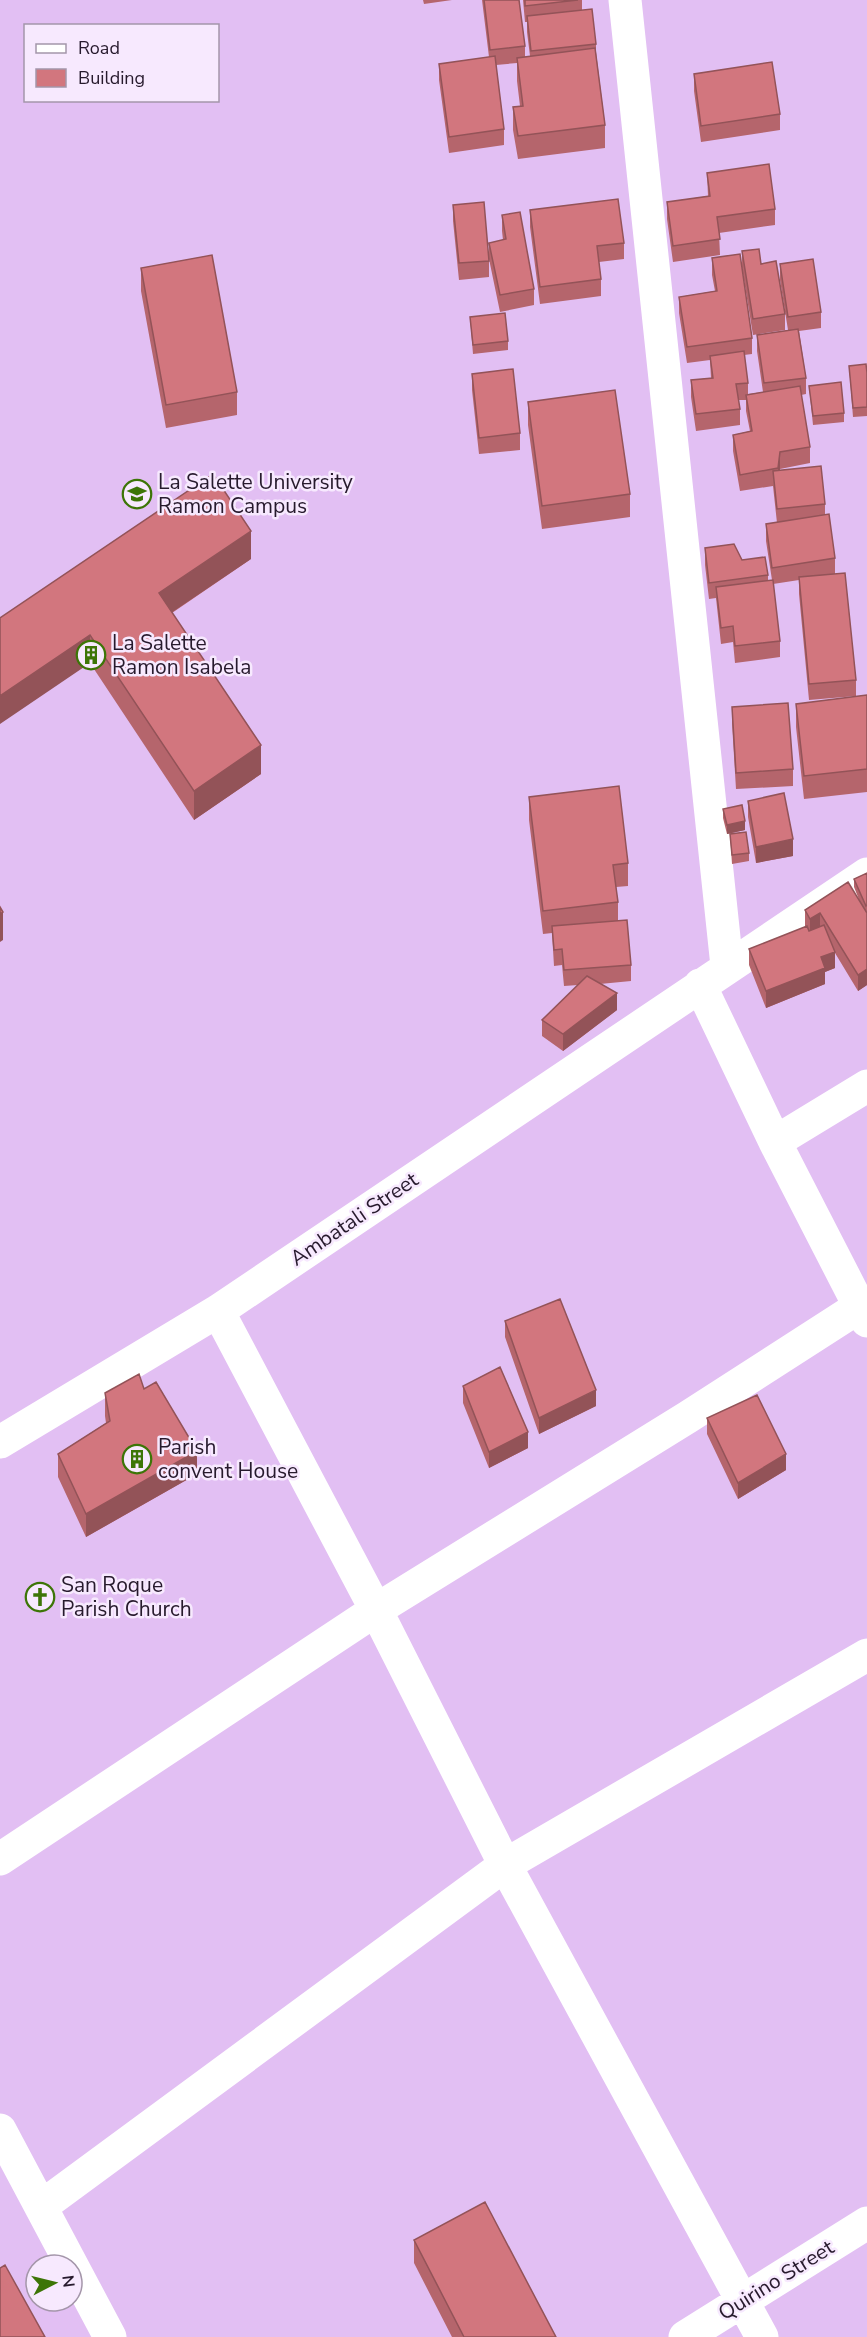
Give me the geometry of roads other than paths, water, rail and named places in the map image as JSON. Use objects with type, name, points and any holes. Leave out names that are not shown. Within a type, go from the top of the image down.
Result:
[{"type":"street","points":[[625,0],[727,966]]},
{"type":"street","name":"Ambatali Street","points":[[0,1442],[218,1311],[727,966],[867,874]]},
{"type":"street","points":[[0,1859],[376,1610],[688,1417],[863,1314],[775,1142],[700,985]]},
{"type":"street","points":[[775,1142],[867,1086]]},
{"type":"street","points":[[218,1311],[376,1610],[505,1865],[762,2337]]},
{"type":"street","points":[[42,2206],[505,1865],[867,1655]]},
{"type":"street","points":[[0,2130],[110,2337]]},
{"type":"street","name":"Quirino Street","points":[[685,2337],[867,2223]]},
{"type":"place","name":"La Salette University Ramon Campus","points":[[137,494]]},
{"type":"place","name":"La Salette Ramon Isabela","points":[[91,655]]},
{"type":"place","name":"Parish convent House","points":[[137,1459]]},
{"type":"place","name":"San Roque Parish Church","points":[[40,1597]]}]
